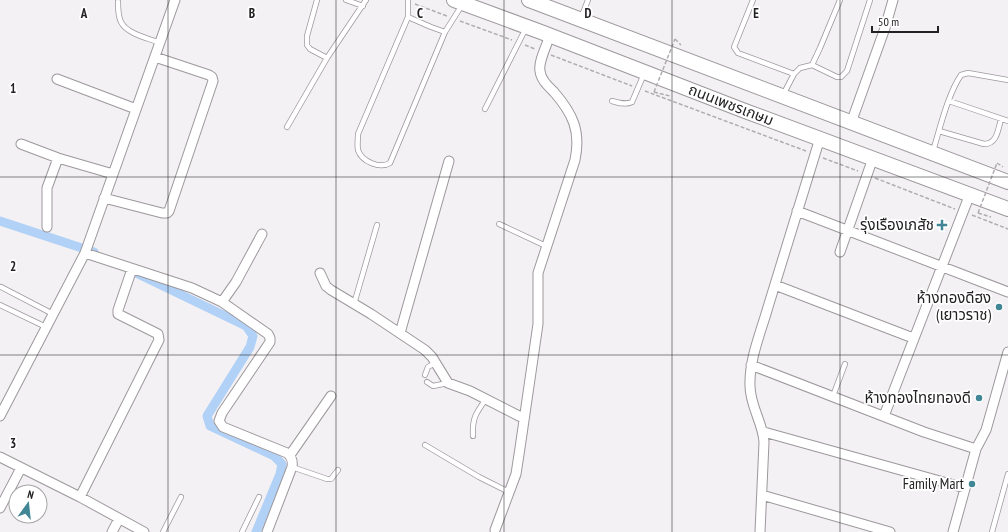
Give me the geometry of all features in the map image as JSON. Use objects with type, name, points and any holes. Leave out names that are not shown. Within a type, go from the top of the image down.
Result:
[{"type":"main road","name":"ถนนเพชรเกษม","points":[[529,0],[1008,182]]},
{"type":"main road","name":"ถนนเพชรเกษม","points":[[458,2],[550,35],[1008,209]]},
{"type":"street","points":[[0,416],[86,251],[175,0]]},
{"type":"street","points":[[851,123],[893,0]]},
{"type":"street","points":[[495,530],[516,474],[523,418],[538,324],[538,273],[575,160],[578,145],[573,121],[562,102],[544,80],[540,72],[540,64],[550,35]]},
{"type":"street","points":[[104,198],[162,213],[167,213],[169,211],[214,81],[209,75],[155,57]]},
{"type":"street","points":[[57,79],[136,109]]},
{"type":"street","points":[[760,532],[764,432],[750,387],[751,365],[820,138]]},
{"type":"street","points":[[21,144],[58,158],[113,174]]},
{"type":"street","points":[[47,227],[47,188],[58,158]]},
{"type":"street","points":[[840,252],[873,158]]},
{"type":"street","points":[[400,333],[449,161]]},
{"type":"street","points":[[884,416],[970,194]]},
{"type":"street","points":[[797,211],[848,229],[1008,292]]},
{"type":"street","points":[[222,302],[236,282],[262,234]]},
{"type":"street","points":[[86,251],[132,269],[192,288],[222,302],[268,334],[270,342],[222,413],[219,421],[223,427],[228,430],[290,455],[292,467],[266,532]]},
{"type":"street","points":[[80,497],[159,340],[158,334],[118,314],[132,269]]},
{"type":"street","points":[[320,273],[326,286],[425,350],[432,357],[448,383],[470,391],[523,418]]},
{"type":"street","points":[[775,285],[913,338]]},
{"type":"street","points":[[953,532],[976,449],[986,430],[1008,352]]},
{"type":"street","points":[[751,365],[924,432],[976,449]]},
{"type":"street","points":[[290,455],[332,396]]},
{"type":"street","points":[[764,432],[965,488]]},
{"type":"street","points":[[0,457],[80,497],[144,532]]},
{"type":"street","points":[[0,508],[20,468]]},
{"type":"street","points":[[762,495],[890,532]]},
{"type":"street","points":[[112,532],[119,519]]},
{"type":"lane","points":[[317,0],[307,45],[310,49],[327,58]]},
{"type":"lane","points":[[346,0],[363,6]]},
{"type":"lane","points":[[287,127],[327,58],[366,0]]},
{"type":"lane","points":[[408,0],[408,17],[358,134],[358,150],[364,159],[379,166],[386,166],[390,163],[444,32],[453,18],[458,2]]},
{"type":"lane","points":[[580,19],[588,0]]},
{"type":"lane","points":[[754,0],[734,47],[738,53],[794,74]]},
{"type":"lane","points":[[812,65],[840,0]]},
{"type":"lane","points":[[782,97],[794,74],[800,68],[812,65],[837,77],[841,76],[847,71],[870,0]]},
{"type":"lane","points":[[118,2],[121,23],[126,28],[160,43]]},
{"type":"lane","points":[[408,17],[444,32]]},
{"type":"lane","points":[[485,109],[526,27]]},
{"type":"lane","points":[[612,101],[623,104],[629,104],[632,102],[645,72]]},
{"type":"lane","points":[[932,153],[949,101],[961,75],[994,77],[1008,80]]},
{"type":"lane","points":[[949,101],[1008,121]]},
{"type":"lane","points":[[939,132],[988,144],[996,138],[1001,119]]},
{"type":"lane","points":[[354,304],[377,224]]},
{"type":"lane","points":[[499,224],[546,246]]},
{"type":"lane","points":[[1,287],[53,314]]},
{"type":"lane","points":[[0,305],[46,327]]},
{"type":"lane","points":[[425,375],[428,367],[435,363]]},
{"type":"lane","points":[[833,396],[845,364]]},
{"type":"lane","points":[[427,382],[433,386],[448,383]]},
{"type":"lane","points":[[473,436],[475,416],[486,399]]},
{"type":"lane","points":[[425,445],[479,477],[510,492]]},
{"type":"lane","points":[[292,467],[327,479],[331,478],[338,470]]},
{"type":"lane","points":[[992,532],[1008,474]]},
{"type":"lane","points":[[163,532],[181,497]]},
{"type":"lane","points":[[242,532],[259,497]]},
{"type":"path","points":[[408,0],[1008,229]]},
{"type":"path","points":[[670,96],[654,92],[675,40],[686,49]]},
{"type":"path","points":[[991,217],[978,213],[997,163]]},
{"type":"waterway","points":[[0,221],[94,252]]},
{"type":"waterway","points":[[134,272],[246,326],[253,336],[250,347],[207,416],[210,426],[274,456],[282,464],[280,474],[256,532]]},
{"type":"place","name":"รุ่งเรืองเภสัช","points":[[942,225]]},
{"type":"place","name":"ห้างทองดีฮง (เยาวราช)","points":[[999,307]]},
{"type":"place","name":"ห้างทองไทยทองดี","points":[[979,398]]},
{"type":"place","name":"Family Mart","points":[[972,484]]}]
